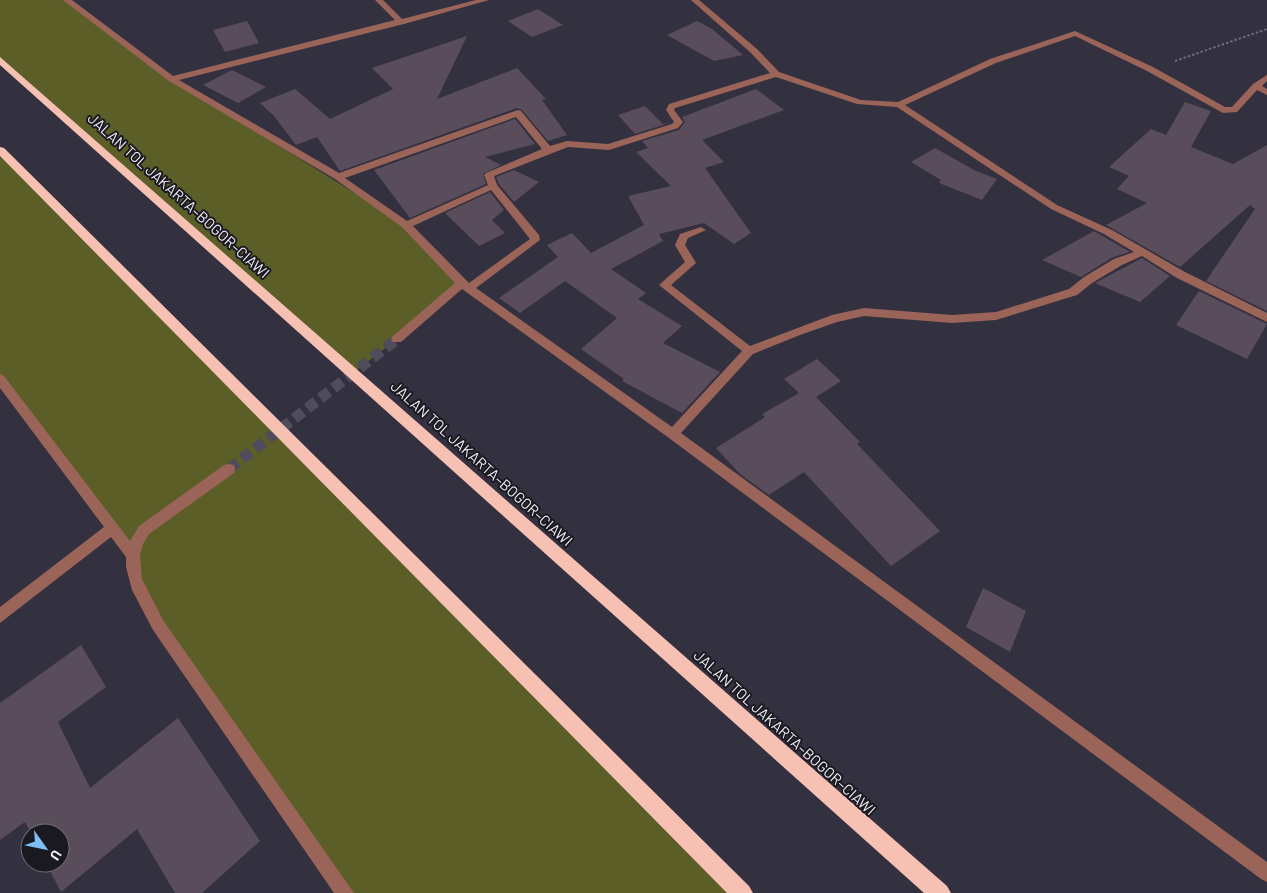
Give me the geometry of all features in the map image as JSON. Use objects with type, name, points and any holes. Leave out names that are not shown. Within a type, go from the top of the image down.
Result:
[{"type":"highway","name":"JALAN TOL JAKARTA–BOGOR–CIAWI","points":[[0,60],[940,893]]},
{"type":"highway","points":[[0,150],[742,893]]},
{"type":"street","points":[[67,0],[172,79],[338,177],[406,225],[465,286],[673,434],[1267,873]]},
{"type":"street","points":[[380,0],[402,22]]},
{"type":"street","points":[[172,79],[486,0]]},
{"type":"street","points":[[695,0],[754,51],[776,74],[860,102],[899,105],[1054,206],[1108,232],[1181,275],[1267,318]]},
{"type":"street","points":[[899,105],[993,61],[1071,33],[1093,40],[1227,111],[1234,110],[1267,77]]},
{"type":"street","points":[[397,339],[465,286],[535,240],[535,237],[493,186],[489,175],[567,144],[609,147],[676,126],[680,122],[670,110],[672,106],[776,74]]},
{"type":"street","points":[[1256,86],[1267,92]]},
{"type":"street","points":[[338,177],[518,113],[548,150]]},
{"type":"street","points":[[406,225],[493,186]]},
{"type":"street","points":[[701,230],[684,236],[680,245],[691,263],[664,285],[750,351]]},
{"type":"street","points":[[673,434],[750,351],[828,321],[864,312],[952,319],[996,316],[1073,292],[1088,280],[1118,262],[1143,252]]},
{"type":"street","points":[[0,379],[132,554]]},
{"type":"street","points":[[229,469],[151,522],[138,538],[132,554],[134,580],[139,595],[158,625],[345,893]]},
{"type":"street","points":[[0,616],[113,528]]},
{"type":"path","points":[[1150,69],[1267,29]]},
{"type":"green space","points":[[0,0],[67,0],[172,79],[406,225],[462,283],[397,339],[353,373],[0,59]]},
{"type":"green space","points":[[0,148],[742,893],[345,893],[139,595],[132,554],[0,379]]},
{"type":"building","points":[[538,9],[563,25],[532,37],[508,21]]},
{"type":"building","points":[[247,21],[259,43],[225,52],[213,30]]},
{"type":"building","points":[[697,21],[712,29],[743,55],[714,61],[667,35]]},
{"type":"building","points":[[467,36],[437,99],[517,68],[546,99],[542,100],[567,135],[548,141],[522,110],[517,108],[340,171],[317,137],[296,145],[274,116],[260,103],[295,89],[330,119],[393,89],[372,68]]},
{"type":"building","points":[[232,70],[266,87],[238,103],[203,85]]},
{"type":"building","points":[[756,89],[784,110],[702,140],[724,162],[705,168],[751,233],[734,244],[704,223],[659,234],[663,241],[611,269],[646,293],[638,299],[682,326],[663,343],[720,372],[682,413],[622,381],[624,379],[581,349],[617,318],[565,281],[520,313],[499,298],[558,257],[547,245],[572,233],[591,253],[644,225],[628,196],[671,186],[636,152],[648,148],[642,141],[679,130],[685,122],[682,117]]},
{"type":"building","points":[[1185,102],[1211,111],[1191,147],[1233,164],[1267,145],[1267,311],[1206,281],[1255,209],[1250,205],[1180,267],[1106,225],[1147,203],[1117,189],[1129,176],[1109,167],[1151,129],[1166,135]]},
{"type":"building","points":[[645,106],[663,124],[672,122],[635,134],[618,115]]},
{"type":"building","points":[[515,119],[535,144],[485,157],[501,165],[483,174],[486,184],[410,218],[374,170]]},
{"type":"building","points":[[935,148],[976,171],[997,179],[982,200],[939,183],[941,180],[911,162]]},
{"type":"building","points":[[514,170],[539,182],[514,202],[499,184],[496,177]]},
{"type":"building","points":[[490,192],[504,210],[492,220],[505,233],[479,246],[445,213]]},
{"type":"building","points":[[1094,231],[1130,252],[1113,257],[1081,277],[1042,260]]},
{"type":"building","points":[[1142,258],[1170,276],[1140,302],[1095,283]]},
{"type":"building","points":[[1199,291],[1267,324],[1247,359],[1176,325]]},
{"type":"building","points":[[817,359],[841,381],[816,397],[860,442],[857,444],[940,531],[891,566],[804,472],[769,495],[740,474],[716,448],[765,417],[762,414],[799,393],[784,379]]},
{"type":"building","points":[[983,588],[1026,611],[1010,652],[966,627]]},
{"type":"building","points":[[81,645],[106,687],[58,722],[90,788],[178,718],[260,841],[202,893],[175,893],[137,829],[61,892],[51,873],[70,873],[70,823],[20,823],[20,826],[0,840],[0,703]]},
{"type":"tunnel","points":[[229,469],[397,339]]}]
